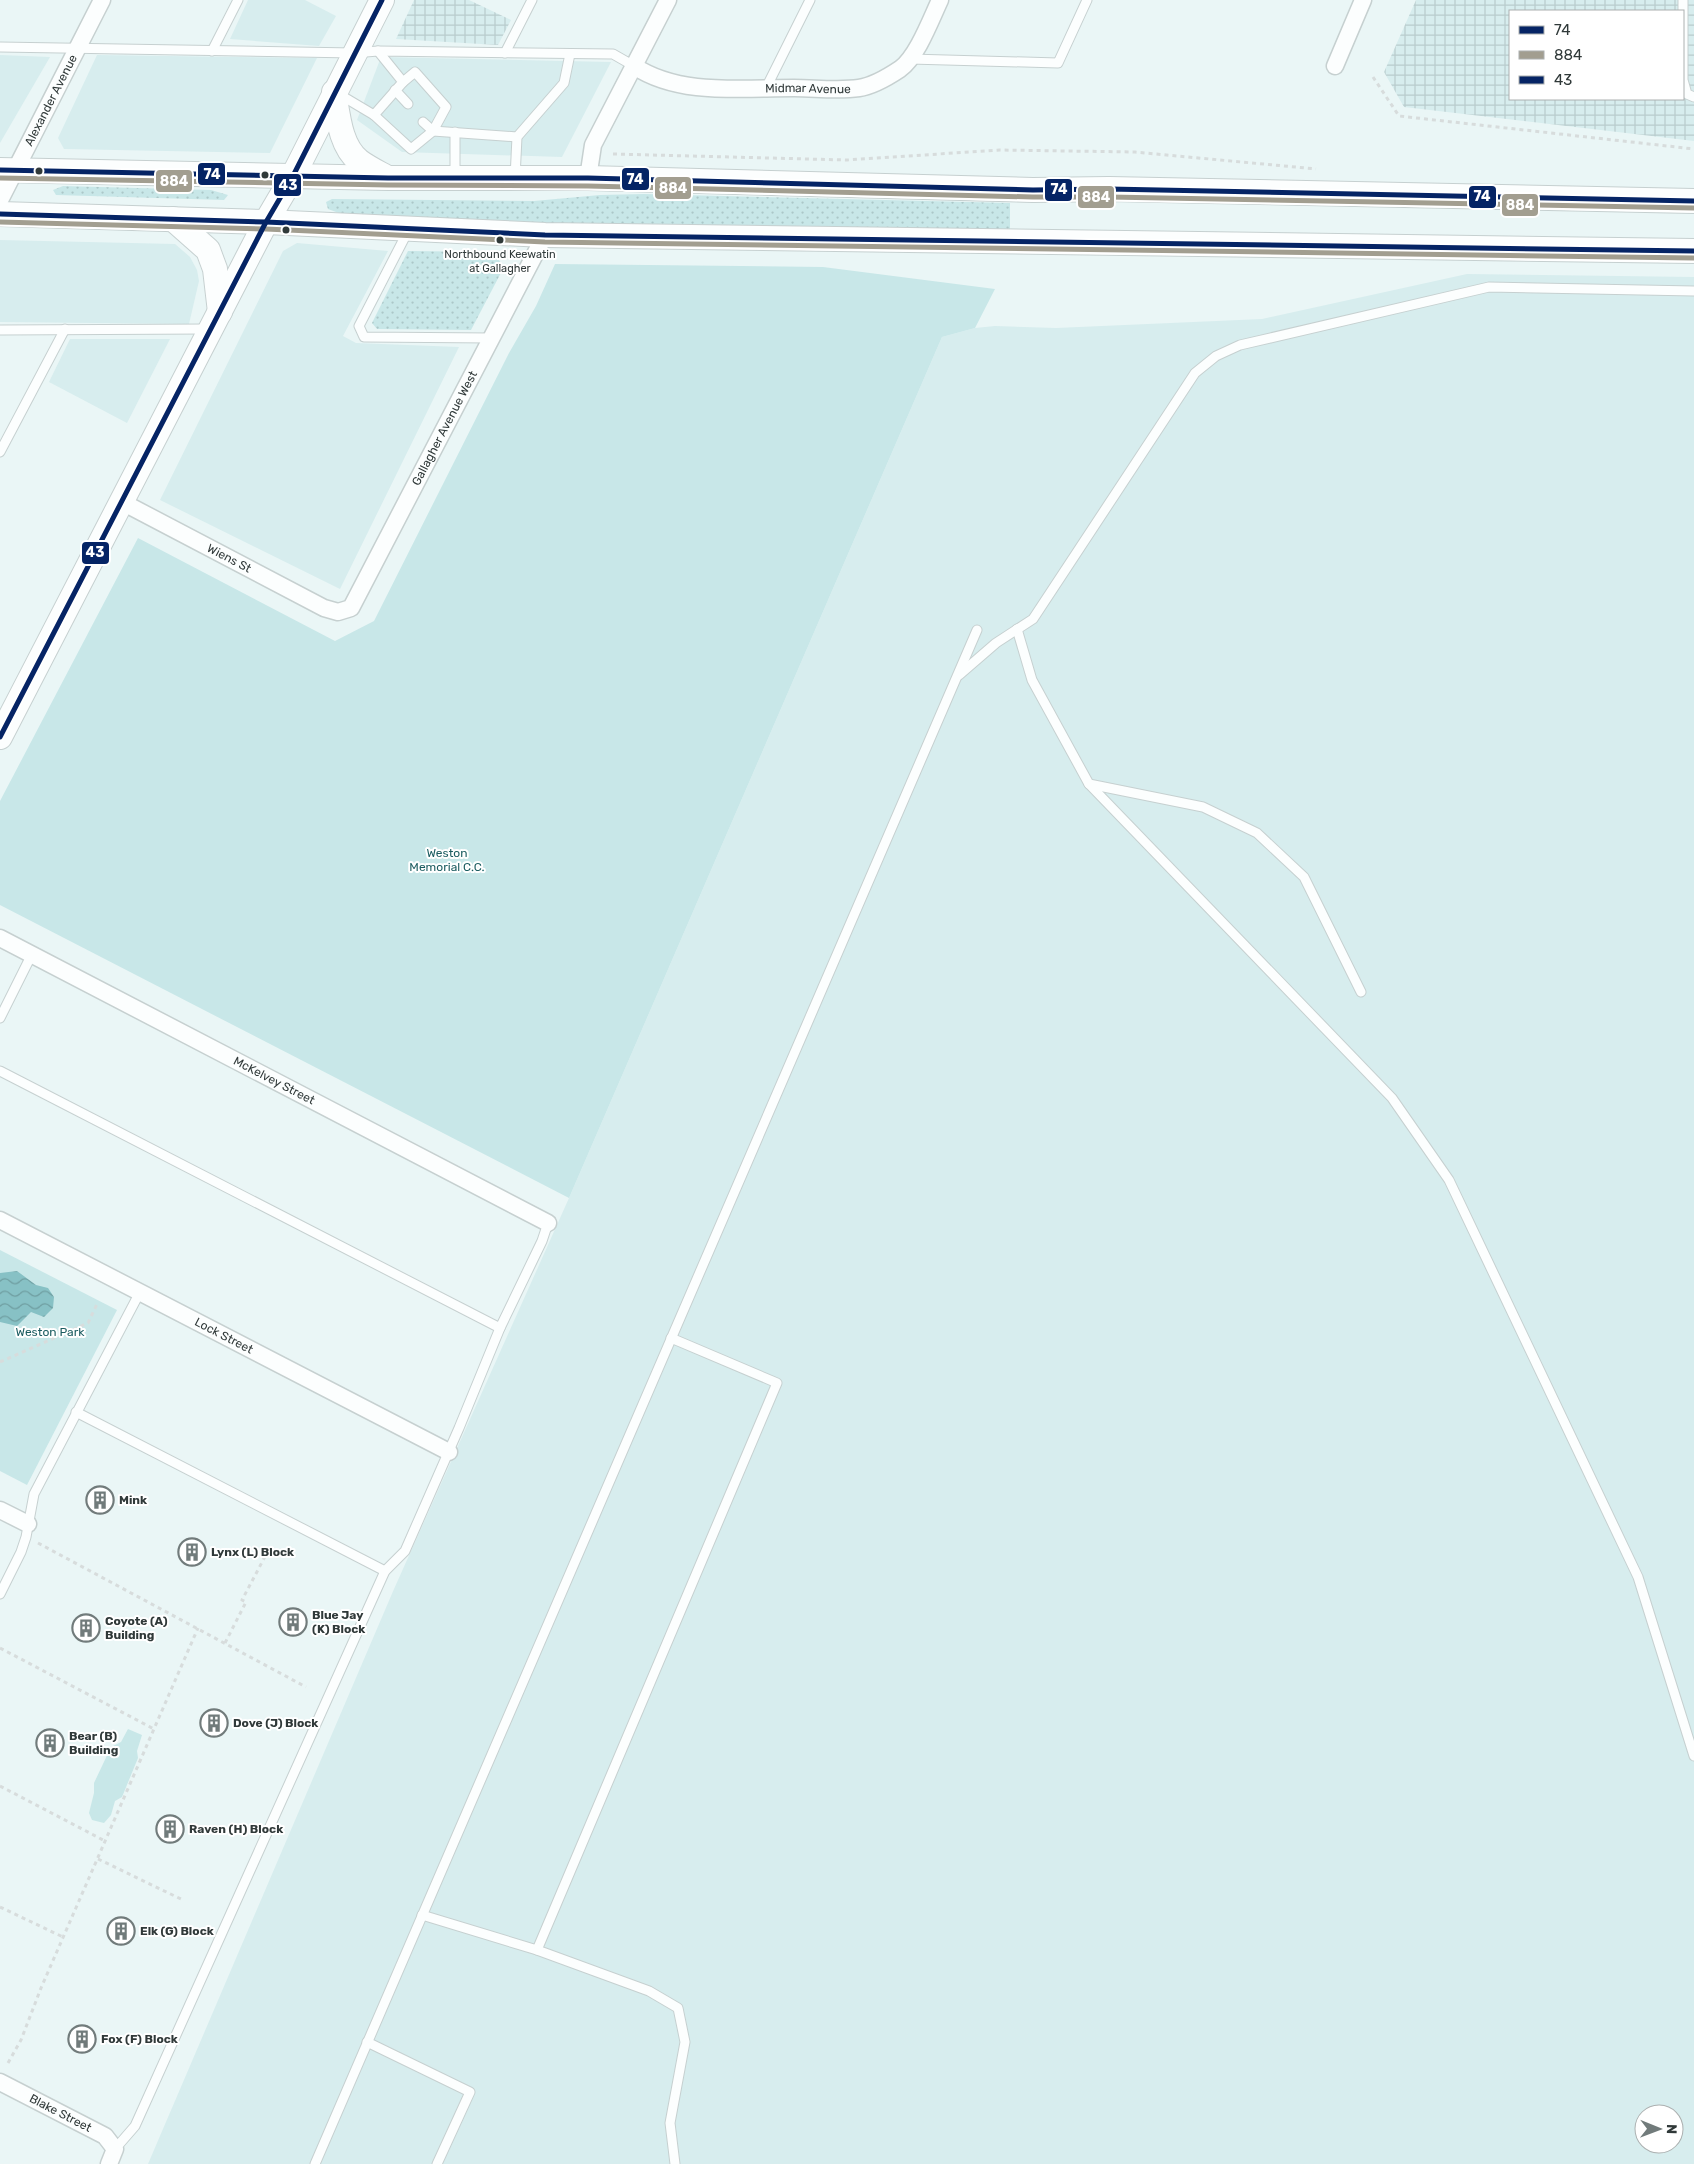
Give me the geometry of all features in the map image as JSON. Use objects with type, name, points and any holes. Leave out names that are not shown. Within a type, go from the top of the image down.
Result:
[{"type":"main road","points":[[0,737],[266,222],[293,176],[382,0]]},
{"type":"main road","points":[[334,92],[342,131],[351,153],[359,161],[388,178]]},
{"type":"main road","points":[[7,170],[388,178],[588,178],[1033,190],[1109,189],[1694,201]]},
{"type":"main road","points":[[0,214],[266,222],[545,235],[1694,251]]},
{"type":"main road","points":[[173,219],[208,250],[216,269],[216,321]]},
{"type":"street","name":"Alexander Avenue","points":[[0,200],[7,170],[77,49],[102,0]]},
{"type":"street","points":[[588,178],[593,145],[668,0]]},
{"type":"street","name":"Midmar Avenue","points":[[634,66],[650,76],[691,86],[728,89],[859,88],[902,68],[910,59],[940,0]]},
{"type":"street","points":[[1335,66],[1363,0]]},
{"type":"street","name":"Gallagher Avenue West","points":[[338,612],[351,608],[545,235]]},
{"type":"street","name":"Wiens St","points":[[122,502],[324,608],[338,612]]},
{"type":"street","name":"McKelvey Street","points":[[0,938],[548,1223]]},
{"type":"street","name":"Lock Street","points":[[0,1220],[449,1452]]},
{"type":"street","points":[[0,1510],[27,1530]]},
{"type":"street","name":"Blake Street","points":[[0,2082],[104,2136],[112,2157]]},
{"type":"lane","points":[[212,51],[238,0]]},
{"type":"lane","points":[[506,53],[532,0]]},
{"type":"lane","points":[[766,88],[810,0]]},
{"type":"lane","points":[[910,59],[1058,63],[1087,0]]},
{"type":"lane","points":[[1684,0],[1684,80],[1687,94],[1694,97]]},
{"type":"lane","points":[[0,48],[354,53],[378,51],[613,54],[634,66]]},
{"type":"lane","points":[[378,51],[403,82]]},
{"type":"lane","points":[[515,178],[517,137],[564,83],[570,54]]},
{"type":"lane","points":[[334,92],[374,115],[411,149],[433,130],[446,107],[415,72],[395,90],[374,115]]},
{"type":"lane","points":[[395,90],[408,104]]},
{"type":"lane","points":[[423,122],[433,130],[517,137]]},
{"type":"lane","points":[[455,132],[456,178]]},
{"type":"lane","points":[[409,228],[359,326],[364,337],[491,338]]},
{"type":"lane","points":[[957,676],[996,643],[1033,619],[1195,373],[1216,356],[1240,344],[1489,287],[1694,291]]},
{"type":"lane","points":[[0,330],[64,329],[216,321]]},
{"type":"lane","points":[[0,452],[64,329]]},
{"type":"lane","points":[[1017,629],[1032,680],[1089,784],[1392,1098],[1449,1180],[1638,1577],[1694,1756]]},
{"type":"lane","points":[[315,2164],[977,630]]},
{"type":"lane","points":[[1089,784],[1203,807],[1257,833],[1304,877],[1361,992]]},
{"type":"lane","points":[[0,1018],[32,954]]},
{"type":"lane","points":[[0,1071],[500,1328]]},
{"type":"lane","points":[[112,2157],[135,2126],[385,1571],[405,1552],[500,1328],[542,1241],[548,1223]]},
{"type":"lane","points":[[0,1594],[22,1552],[34,1494],[140,1292]]},
{"type":"lane","points":[[537,1950],[777,1383],[671,1338]]},
{"type":"lane","points":[[76,1412],[385,1571]]},
{"type":"lane","points":[[422,1915],[537,1950],[649,1991],[678,2008],[685,2042],[670,2122],[675,2164]]},
{"type":"lane","points":[[367,2042],[470,2092],[437,2164]]},
{"type":"path","points":[[1372,77],[1399,116],[1694,149]]},
{"type":"path","points":[[613,154],[847,160],[1000,150],[1135,152],[1319,170]]},
{"type":"path","points":[[0,1362],[88,1323],[98,1302]]},
{"type":"path","points":[[27,1530],[198,1628],[306,1686]]},
{"type":"path","points":[[225,1643],[246,1602],[242,1600],[269,1549]]},
{"type":"path","points":[[8,2063],[21,2040],[63,1937],[198,1628]]},
{"type":"path","points":[[0,1648],[154,1729]]},
{"type":"path","points":[[0,1786],[105,1841]]},
{"type":"path","points":[[98,1859],[183,1900]]},
{"type":"path","points":[[0,1907],[63,1937]]},
{"type":"shaded area","points":[[248,0],[305,0],[336,16],[319,46],[230,39]]},
{"type":"shaded area","points":[[414,0],[469,0],[511,20],[498,45],[396,39]]},
{"type":"shaded area","points":[[1416,0],[1694,0],[1694,141],[1404,107],[1384,72]]},
{"type":"shaded area","points":[[0,55],[50,57],[0,143]]},
{"type":"shaded area","points":[[97,55],[317,58],[270,153],[64,149],[58,138]]},
{"type":"shaded area","points":[[381,57],[611,62],[562,157],[402,152],[357,120]]},
{"type":"shaded area","points":[[0,240],[175,244],[190,257],[197,270],[199,281],[189,324],[0,322]]},
{"type":"shaded area","points":[[297,243],[388,251],[343,336],[356,343],[459,347],[340,589],[160,500],[283,251]]},
{"type":"shaded area","points":[[1467,274],[1694,277],[1694,2164],[148,2164],[394,1589],[569,1198],[942,337],[975,328],[995,326],[1056,328],[1262,319]]},
{"type":"shaded area","points":[[70,339],[170,339],[127,423],[49,382]]},
{"type":"green space","points":[[63,186],[211,190],[228,195],[224,200],[56,195],[53,190]]},
{"type":"green space","points":[[644,194],[1010,203],[1010,231],[570,225],[352,218],[328,209],[326,202],[332,199],[534,201],[600,195]]},
{"type":"green space","points":[[408,251],[493,252],[504,267],[471,330],[377,329],[372,323]]},
{"type":"green space","name":"Weston Memorial C.C.","points":[[555,264],[823,267],[995,289],[975,328],[942,337],[569,1198],[0,905],[0,801],[138,538],[335,641],[374,621],[509,353],[536,306]]},
{"type":"green space","name":"Weston Park","points":[[0,1250],[117,1310],[27,1485],[0,1471]]},
{"type":"green space","points":[[128,1729],[142,1735],[137,1751],[138,1758],[122,1797],[115,1801],[111,1815],[104,1823],[92,1820],[89,1813],[94,1793],[94,1783],[111,1747],[121,1742]]},
{"type":"water","points":[[17,1271],[36,1285],[48,1288],[54,1297],[53,1308],[44,1317],[31,1312],[17,1326],[0,1322],[0,1273]]},
{"type":"transit line","name":"43","points":[[0,737],[266,222],[293,176],[382,0]]},
{"type":"transit line","name":"74","points":[[0,170],[388,178],[588,178],[1033,190],[1109,189],[1694,201]]},
{"type":"transit line","name":"884","points":[[0,178],[388,185],[588,186],[1033,197],[1694,208]]},
{"type":"transit line","name":"74","points":[[0,214],[266,222],[545,235],[1694,251]]},
{"type":"transit line","name":"884","points":[[0,222],[266,229],[545,242],[1694,258]]},
{"type":"place","name":"Northbound Keewatin at Gallagher","points":[[500,240]]},
{"type":"place","name":"Mink","points":[[100,1500]]},
{"type":"place","name":"Lynx (L) Block","points":[[192,1552]]},
{"type":"place","name":"Blue Jay (K) Block","points":[[293,1622]]},
{"type":"place","name":"Coyote (A) Building","points":[[86,1628]]},
{"type":"place","name":"Dove (J) Block","points":[[214,1723]]},
{"type":"place","name":"Bear (B) Building","points":[[50,1743]]},
{"type":"place","name":"Raven (H) Block","points":[[170,1829]]},
{"type":"place","name":"Elk (G) Block","points":[[121,1931]]},
{"type":"place","name":"Fox (F) Block","points":[[82,2039]]}]
